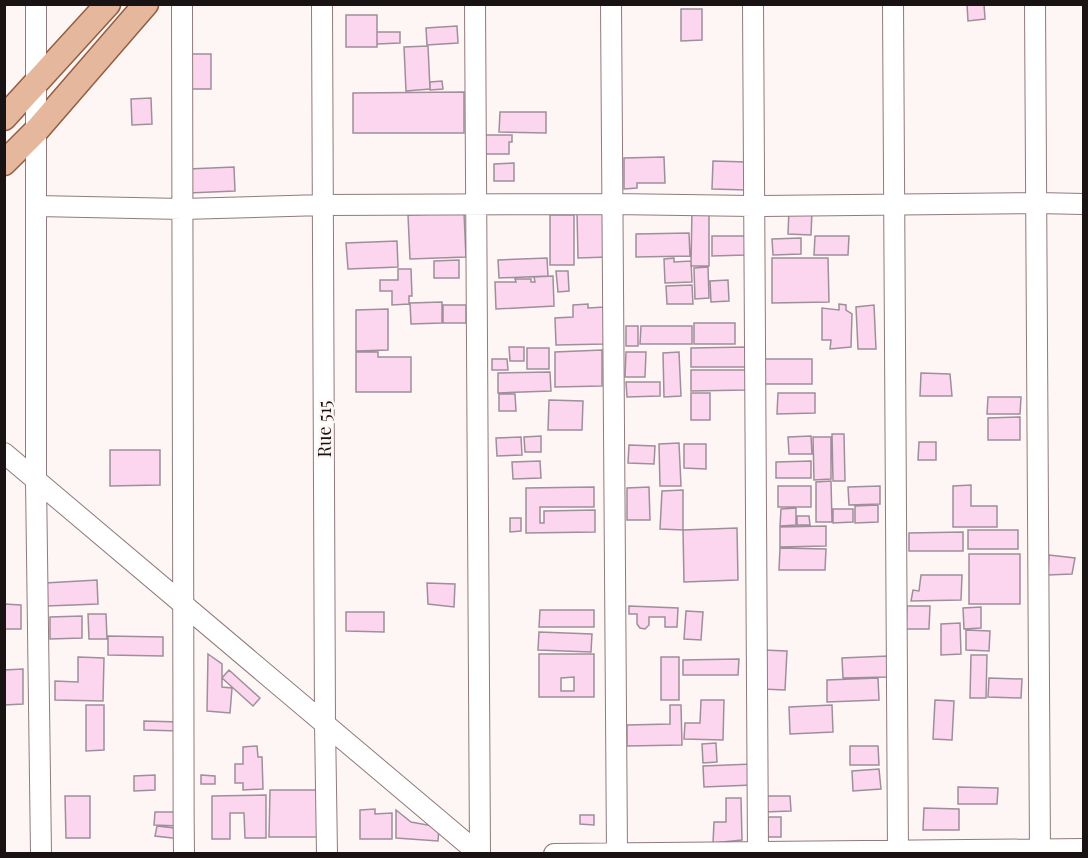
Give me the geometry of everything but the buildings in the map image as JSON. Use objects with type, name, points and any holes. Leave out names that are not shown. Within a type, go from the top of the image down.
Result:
[{"type":"main road","points":[[4,118],[108,4]]},
{"type":"main road","points":[[4,163],[36,130],[146,4]]},
{"type":"street","points":[[36,4],[36,480],[41,854]]},
{"type":"street","points":[[182,4],[184,854]]},
{"type":"street","name":"Rue 515","points":[[322,4],[327,854]]},
{"type":"street","points":[[475,4],[480,854]]},
{"type":"street","points":[[611,4],[617,853]]},
{"type":"street","points":[[753,4],[758,853]]},
{"type":"street","points":[[893,4],[898,852]]},
{"type":"street","points":[[1035,4],[1040,851]]},
{"type":"street","points":[[37,206],[182,209],[476,204],[753,206],[1083,204]]},
{"type":"street","points":[[4,453],[480,854]]},
{"type":"street","points":[[554,854],[1083,849]]}]
